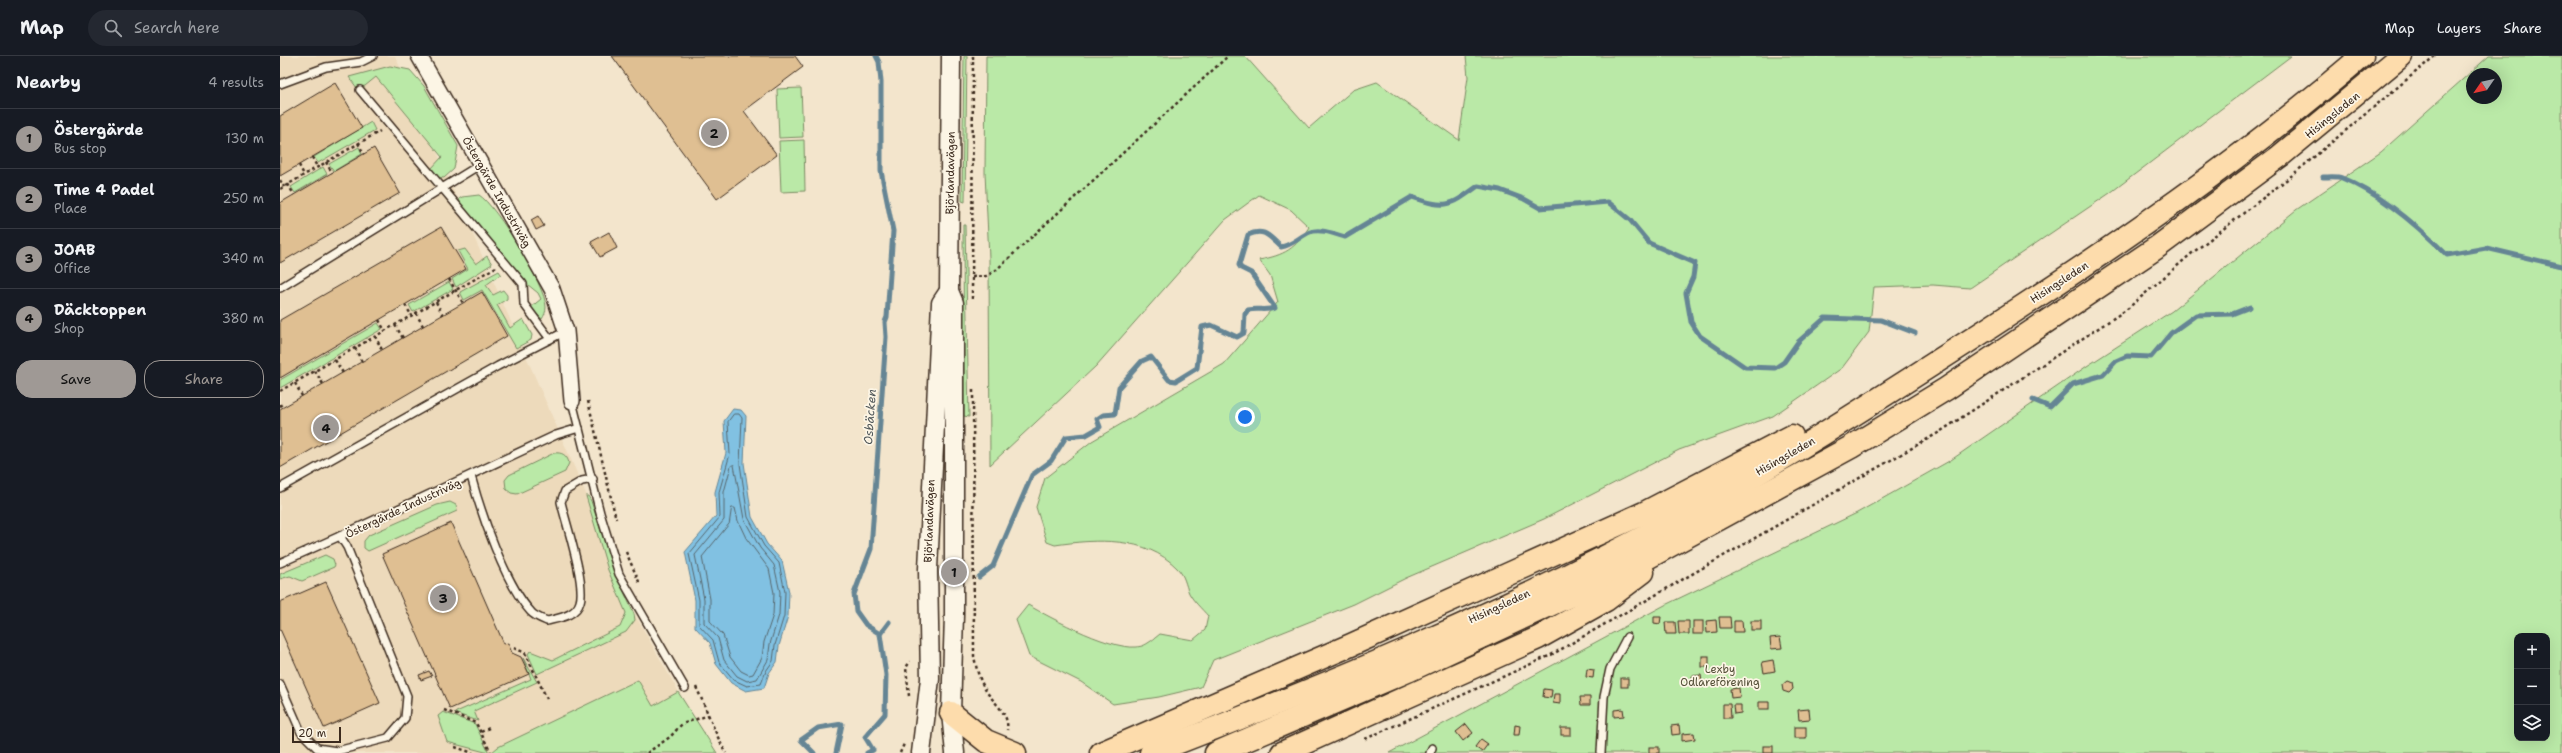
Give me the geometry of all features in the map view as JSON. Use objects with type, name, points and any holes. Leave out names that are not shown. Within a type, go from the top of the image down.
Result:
[{"type":"highway","name":"Hisingsleden","points":[[1151,753],[1224,725],[1412,646],[1604,557],[1681,517],[1835,427],[2141,228],[2262,136],[2362,56]]},
{"type":"highway","name":"Hisingsleden","points":[[1222,750],[1408,671],[1625,570],[1864,438],[1946,389],[2074,305],[2156,248],[2280,156],[2401,56]]},
{"type":"highway","points":[[1098,752],[1352,645],[1636,517],[1932,364]]},
{"type":"highway","points":[[1282,753],[1538,638],[1606,600],[1693,533]]},
{"type":"highway","points":[[951,713],[986,741],[1008,750]]},
{"type":"street","name":"Östergärde Industriväg","points":[[419,56],[552,289],[566,331],[572,394]]},
{"type":"street","name":"Björlandavägen","points":[[951,56],[949,291],[954,303],[954,615],[951,713],[956,753]]},
{"type":"street","name":"Björlandavägen","points":[[921,753],[930,679],[928,569],[931,461],[941,303],[949,291]]},
{"type":"lane","points":[[280,84],[326,67],[361,62],[373,56]]},
{"type":"lane","points":[[360,90],[523,284],[524,304],[550,339]]},
{"type":"lane","points":[[280,288],[481,164]]},
{"type":"lane","points":[[280,488],[427,405],[566,331]]},
{"type":"lane","name":"Östergärde Industriväg","points":[[572,394],[600,513],[619,574],[685,688]]},
{"type":"lane","name":"Östergärde Industriväg","points":[[280,684],[301,732],[317,748],[337,751],[388,738],[405,718],[408,696],[347,547],[340,536],[556,435],[579,428]]},
{"type":"lane","points":[[471,476],[495,547],[515,587],[531,613],[547,621],[567,616],[580,603],[581,587],[561,502],[565,491],[582,481],[593,479]]},
{"type":"lane","points":[[280,563],[340,536]]},
{"type":"lane","points":[[1601,753],[1604,697],[1610,669],[1627,637]]},
{"type":"path","points":[[972,306],[973,56]]},
{"type":"path","points":[[972,277],[986,276],[995,271],[1228,56]]},
{"type":"path","points":[[280,189],[389,126]]},
{"type":"path","points":[[358,143],[364,154]]},
{"type":"path","points":[[312,157],[318,167]]},
{"type":"path","points":[[326,162],[332,173]]},
{"type":"path","points":[[299,165],[304,175]]},
{"type":"path","points":[[280,180],[284,187]]},
{"type":"path","points":[[288,184],[294,195]]},
{"type":"path","points":[[280,391],[505,262]]},
{"type":"path","points":[[449,279],[463,303]]},
{"type":"path","points":[[436,302],[443,315]]},
{"type":"path","points":[[405,305],[412,316]]},
{"type":"path","points":[[416,313],[423,326]]},
{"type":"path","points":[[378,320],[385,331]]},
{"type":"path","points":[[395,325],[403,338]]},
{"type":"path","points":[[375,336],[382,350]]},
{"type":"path","points":[[355,348],[362,362]]},
{"type":"path","points":[[335,360],[343,373]]},
{"type":"path","points":[[315,371],[323,384]]},
{"type":"path","points":[[295,382],[302,396]]},
{"type":"path","points":[[973,385],[974,656],[977,673],[985,690],[1007,720],[1008,750]]},
{"type":"path","points":[[572,394],[584,391],[588,399],[616,522]]},
{"type":"path","points":[[280,404],[282,408]]},
{"type":"path","points":[[625,550],[642,588]]},
{"type":"path","points":[[514,648],[525,652],[547,699]]},
{"type":"path","points":[[909,698],[906,668],[910,661]]},
{"type":"path","points":[[695,684],[710,715],[714,733],[726,753]]},
{"type":"path","points":[[444,710],[476,723],[491,753]]},
{"type":"path","points":[[647,753],[670,737],[682,724],[710,715]]},
{"type":"path","points":[[481,732],[489,728]]},
{"type":"path","points":[[904,744],[905,739]]},
{"type":"path","points":[[455,747],[472,753]]},
{"type":"shaded area","points":[[280,56],[395,56],[590,503],[613,576],[681,696],[516,753],[280,753]]},
{"type":"green space","points":[[964,56],[967,56],[965,202],[962,201]]},
{"type":"green space","points":[[986,56],[1245,56],[1309,128],[1353,90],[1377,82],[1459,140],[1468,77],[1466,56],[2291,56],[2110,193],[1970,288],[1933,285],[1874,287],[1869,332],[1842,368],[1773,416],[1679,450],[1544,519],[1406,578],[1354,604],[1213,660],[1201,687],[1159,697],[1113,704],[1081,682],[1029,656],[1016,620],[1028,605],[1068,626],[1101,640],[1117,645],[1131,647],[1142,646],[1160,634],[1193,640],[1205,630],[1208,616],[1191,596],[1180,571],[1165,558],[1151,550],[1120,542],[1103,541],[1055,545],[1047,542],[1036,507],[1045,478],[1092,441],[1224,364],[1278,302],[1270,275],[1259,260],[1276,256],[1288,250],[1299,241],[1309,227],[1291,210],[1259,195],[1225,220],[1096,366],[990,465],[989,258],[985,173]]},
{"type":"green space","name":"Lexby Odlareförening","points":[[2489,56],[2562,56],[2562,753],[1389,753],[1665,605],[1857,513],[1951,460],[2087,366],[2172,311],[2296,210],[2381,152],[2466,76],[2466,104],[2502,104],[2502,68],[2476,68]]},
{"type":"green space","points":[[390,66],[410,70],[424,86],[458,146],[454,169],[444,178],[437,177],[431,169],[442,157],[376,77],[365,86],[357,88],[349,77]]},
{"type":"green space","points":[[801,88],[803,137],[779,138],[777,89]]},
{"type":"green space","points":[[371,122],[375,130],[318,163],[314,157]]},
{"type":"green space","points":[[804,140],[805,191],[781,192],[779,141]]},
{"type":"green space","points":[[359,147],[362,154],[334,171],[329,164]]},
{"type":"green space","points":[[323,167],[327,174],[295,193],[291,187]]},
{"type":"green space","points":[[479,195],[497,214],[508,230],[538,282],[546,307],[545,314],[542,319],[530,308],[541,299],[538,293],[527,284],[461,205],[459,199],[462,197]]},
{"type":"green space","points":[[963,225],[965,225],[969,417],[964,416]]},
{"type":"green space","points":[[465,249],[476,264],[487,256],[492,264],[456,287],[452,279],[468,269],[458,251]]},
{"type":"green space","points":[[499,271],[501,274],[486,285],[493,295],[503,290],[507,295],[507,299],[497,305],[510,328],[523,319],[532,335],[531,340],[516,348],[482,290],[464,300],[460,292]]},
{"type":"green space","points":[[449,282],[453,289],[413,312],[409,305]]},
{"type":"green space","points":[[378,323],[382,329],[280,388],[280,380]]},
{"type":"green space","points":[[554,453],[562,454],[567,458],[569,463],[565,472],[517,494],[511,493],[506,489],[505,480],[509,475]]},
{"type":"green space","points":[[586,496],[588,496],[591,501],[615,572],[634,614],[635,620],[626,632],[537,674],[528,654],[530,651],[553,660],[620,627],[626,613],[608,570]]},
{"type":"green space","points":[[450,502],[456,505],[457,511],[368,551],[364,548],[364,541],[369,535],[437,505]]},
{"type":"green space","points":[[325,555],[333,559],[335,565],[334,567],[302,581],[290,576],[280,579],[280,574]]},
{"type":"green space","points":[[523,658],[537,682],[474,711],[478,721],[454,713],[531,679]]},
{"type":"green space","points":[[638,680],[653,706],[678,692],[717,753],[491,753],[498,747]]},
{"type":"green space","points":[[443,712],[475,724],[489,753],[447,742],[438,716]]},
{"type":"water","points":[[733,409],[741,410],[746,416],[744,463],[752,517],[767,544],[782,561],[789,592],[788,616],[779,646],[777,662],[769,673],[764,688],[746,691],[731,683],[716,664],[710,643],[695,627],[695,600],[685,552],[716,516],[715,492],[726,453],[724,421]]},
{"type":"building","points":[[612,56],[795,56],[803,67],[744,111],[777,155],[717,199]]},
{"type":"building","points":[[335,83],[362,128],[280,176],[280,116]]},
{"type":"building","points":[[374,148],[400,193],[280,263],[280,203]]},
{"type":"building","points":[[538,216],[544,226],[536,230],[531,220]]},
{"type":"building","points":[[441,227],[466,269],[280,378],[280,320]]},
{"type":"building","points":[[609,232],[617,248],[600,257],[591,242]]},
{"type":"building","points":[[482,292],[507,336],[280,468],[280,409]]},
{"type":"building","points":[[451,523],[504,644],[508,643],[512,653],[521,657],[529,674],[450,709],[382,554]]},
{"type":"building","points":[[326,582],[380,703],[324,728],[280,629],[280,602]]},
{"type":"building","points":[[1654,617],[1661,617],[1660,624],[1654,623]]},
{"type":"building","points":[[1719,617],[1730,617],[1731,628],[1720,628]]},
{"type":"building","points":[[1716,620],[1717,632],[1707,633],[1706,621]]},
{"type":"building","points":[[1678,621],[1689,621],[1689,634],[1679,634]]},
{"type":"building","points":[[1693,621],[1703,621],[1703,634],[1693,634]]},
{"type":"building","points":[[1734,621],[1742,621],[1743,632],[1734,632]]},
{"type":"building","points":[[1751,621],[1761,621],[1761,630],[1751,630]]},
{"type":"building","points":[[1665,622],[1675,622],[1676,634],[1666,634]]},
{"type":"building","points":[[1780,637],[1782,648],[1771,649],[1770,638]]},
{"type":"building","points":[[1702,656],[1709,656],[1709,667],[1702,667]]},
{"type":"building","points":[[1773,660],[1775,671],[1764,673],[1762,662]]},
{"type":"building","points":[[1587,669],[1594,670],[1593,678],[1586,677]]},
{"type":"building","points":[[429,671],[432,676],[421,680],[419,675]]},
{"type":"building","points":[[1701,675],[1702,682],[1693,683],[1692,676]]},
{"type":"building","points":[[1621,678],[1628,678],[1628,687],[1621,687]]},
{"type":"building","points":[[1787,681],[1792,683],[1793,689],[1789,693],[1783,691],[1782,685]]},
{"type":"building","points":[[1739,688],[1740,697],[1731,698],[1730,689]]},
{"type":"building","points":[[1544,689],[1552,690],[1551,698],[1543,697]]},
{"type":"building","points":[[1554,694],[1560,694],[1560,704],[1553,703]]},
{"type":"building","points":[[1580,697],[1590,697],[1590,705],[1581,705]]},
{"type":"building","points":[[1759,702],[1769,702],[1769,709],[1759,709]]},
{"type":"building","points":[[1723,704],[1730,704],[1731,718],[1723,718]]},
{"type":"building","points":[[1733,705],[1741,705],[1741,713],[1734,714]]},
{"type":"building","points":[[1623,709],[1624,716],[1614,717],[1614,710]]},
{"type":"building","points":[[1809,709],[1810,719],[1799,720],[1798,710]]},
{"type":"building","points":[[1466,724],[1473,733],[1463,741],[1456,732]]},
{"type":"building","points":[[1515,725],[1520,726],[1519,735],[1514,735]]},
{"type":"building","points":[[1679,725],[1680,734],[1672,735],[1671,726]]},
{"type":"building","points":[[1794,727],[1806,727],[1806,738],[1794,738]]},
{"type":"building","points":[[1561,728],[1571,728],[1571,735],[1561,735]]},
{"type":"building","points":[[1694,733],[1695,739],[1682,741],[1682,734]]},
{"type":"building","points":[[1481,739],[1488,744],[1482,752],[1475,747]]},
{"type":"building","points":[[1763,746],[1773,746],[1773,753],[1763,753]]},
{"type":"building","points":[[1649,747],[1659,747],[1659,753],[1649,753]]},
{"type":"waterway","name":"Osbäcken","points":[[867,753],[873,750],[865,737],[885,714],[886,675],[880,634],[866,625],[856,611],[854,594],[871,549],[886,337],[885,322],[887,317],[893,231],[881,171],[881,82],[879,62],[876,56]]},
{"type":"waterway","points":[[2323,177],[2342,178],[2370,192],[2411,222],[2447,255],[2486,248],[2562,266]]},
{"type":"waterway","points":[[979,577],[993,566],[1032,475],[1051,461],[1066,437],[1086,435],[1100,427],[1097,419],[1103,415],[1115,414],[1119,387],[1142,361],[1151,357],[1169,380],[1176,381],[1197,368],[1202,327],[1211,325],[1237,337],[1244,333],[1245,314],[1248,310],[1275,308],[1251,273],[1241,268],[1239,265],[1248,235],[1254,233],[1258,232],[1266,234],[1281,247],[1289,245],[1306,234],[1314,231],[1328,232],[1345,237],[1412,197],[1423,201],[1447,204],[1460,198],[1478,186],[1500,190],[1524,199],[1540,208],[1608,202],[1630,220],[1649,243],[1695,263],[1693,277],[1686,293],[1691,322],[1700,336],[1745,367],[1775,368],[1784,362],[1798,342],[1825,318],[1881,320],[1915,333]]},
{"type":"waterway","points":[[2033,400],[2050,407],[2073,384],[2103,375],[2116,361],[2127,356],[2151,357],[2171,333],[2196,315],[2232,314],[2250,307]]},
{"type":"waterway","points":[[880,634],[889,622]]},
{"type":"waterway","name":"Osbäcken","points":[[814,753],[801,740],[818,728],[842,724],[836,753]]},
{"type":"place","name":"Time 4 Padel","points":[[714,133]]},
{"type":"place","name":"Däcktoppen","points":[[326,428]]},
{"type":"place","name":"Östergärde","points":[[954,572]]},
{"type":"place","name":"JOAB","points":[[443,598]]}]
